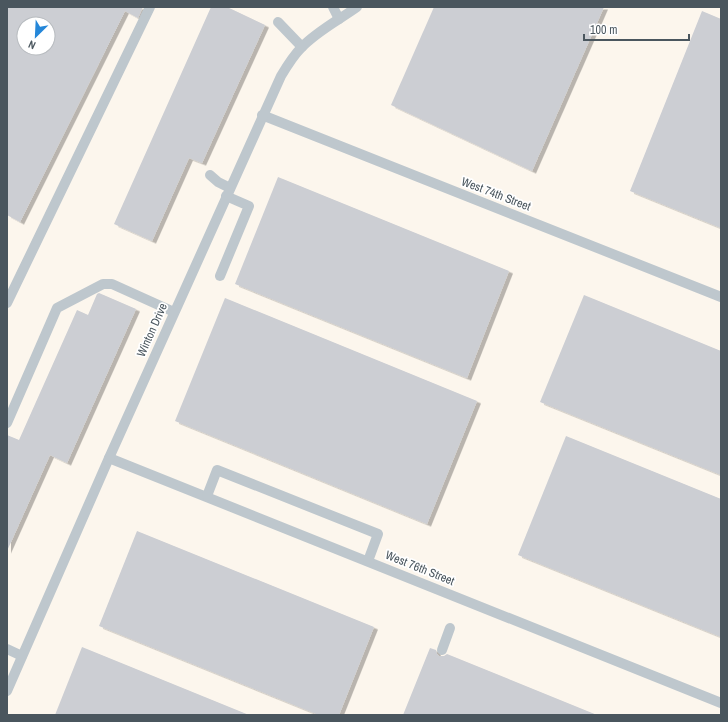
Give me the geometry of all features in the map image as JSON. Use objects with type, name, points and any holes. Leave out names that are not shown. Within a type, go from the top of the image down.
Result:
[{"type":"street","points":[[7,303],[150,7]]},
{"type":"street","points":[[333,7],[339,19]]},
{"type":"street","name":"Winton Drive","points":[[7,692],[109,458],[262,115],[281,76],[290,60],[313,37],[358,7]]},
{"type":"street","points":[[278,22],[302,47]]},
{"type":"street","name":"West 74th Street","points":[[262,115],[721,297]]},
{"type":"street","points":[[210,175],[228,192],[249,206],[220,276]]},
{"type":"street","points":[[7,422],[56,308],[103,284],[112,284],[174,312]]},
{"type":"street","name":"West 76th Street","points":[[109,458],[721,703]]},
{"type":"street","points":[[207,496],[217,470],[356,525],[378,534],[368,561]]},
{"type":"street","points":[[442,650],[450,628]]},
{"type":"street","points":[[7,649],[22,656]]},
{"type":"shaded area","points":[[7,7],[721,7],[721,715],[7,715]]},
{"type":"building","points":[[7,7],[143,7],[138,18],[125,11],[20,222],[7,215]]},
{"type":"building","points":[[211,7],[227,7],[265,25],[202,163],[189,158],[152,241],[114,224]]},
{"type":"building","points":[[434,7],[604,7],[532,171],[391,105]]},
{"type":"building","points":[[702,11],[721,19],[721,228],[630,191]]},
{"type":"building","points":[[278,177],[509,271],[467,378],[235,284]]},
{"type":"building","points":[[99,293],[136,309],[67,463],[50,455],[7,551],[7,435],[19,440],[77,310],[88,315],[97,294]]},
{"type":"building","points":[[584,295],[721,351],[721,475],[540,402]]},
{"type":"building","points":[[225,298],[477,401],[427,524],[175,421]]},
{"type":"building","points":[[566,436],[721,499],[721,637],[518,555]]},
{"type":"building","points":[[137,531],[374,627],[339,715],[319,715],[99,626]]},
{"type":"building","points":[[82,647],[249,715],[55,715]]},
{"type":"building","points":[[430,648],[436,650],[439,656],[444,656],[447,654],[597,715],[403,715]]}]
